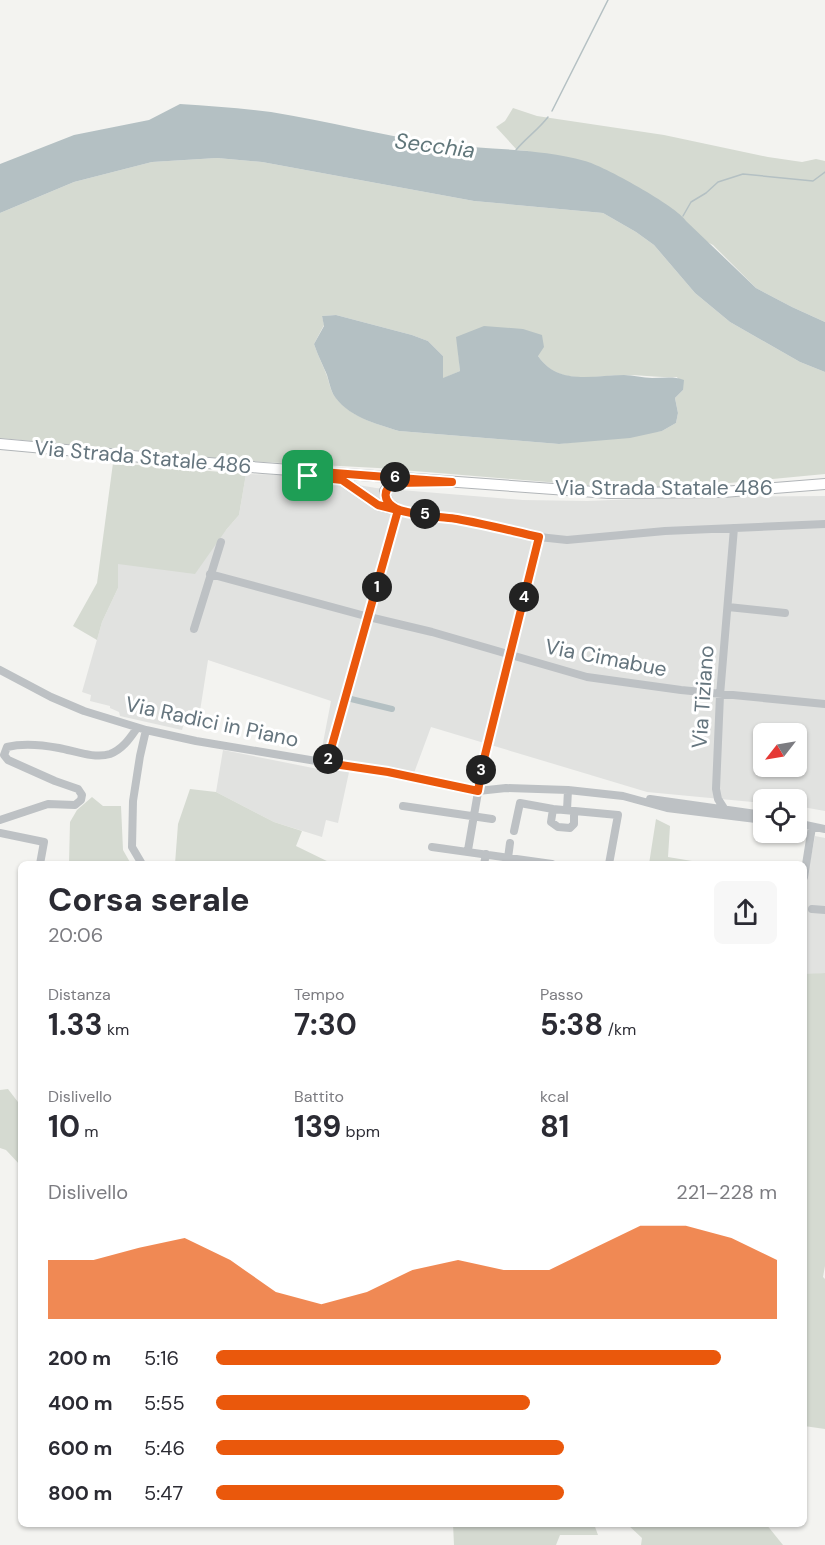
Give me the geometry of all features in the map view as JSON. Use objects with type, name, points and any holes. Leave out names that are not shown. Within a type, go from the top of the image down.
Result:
[{"type":"main road","name":"Via Strada Statale 486","points":[[0,444],[295,470],[609,493],[723,492],[825,484]]},
{"type":"main road","points":[[295,470],[308,476],[342,480],[378,505],[398,510]]},
{"type":"main road","points":[[398,510],[387,502],[385,497],[385,491],[389,486],[403,482],[452,482]]},
{"type":"street","points":[[327,763],[398,510],[467,521],[539,537],[567,540],[665,531],[825,524]]},
{"type":"street","name":"Via Tiziano","points":[[716,789],[720,695],[734,528]]},
{"type":"street","points":[[468,850],[478,791],[539,537]]},
{"type":"street","points":[[194,630],[221,542]]},
{"type":"street","name":"Via Cimabue","points":[[210,574],[432,632],[587,676],[720,695],[825,704]]},
{"type":"street","points":[[728,607],[785,614]]},
{"type":"street","name":"Via Radici in Piano","points":[[0,670],[51,697],[84,711],[142,729],[196,741],[388,772],[478,791],[506,788],[568,790],[622,796],[667,808],[753,820]]},
{"type":"street","points":[[0,820],[48,804],[75,805],[81,800],[82,795],[78,789],[8,760],[2,751],[7,747],[15,745],[56,748],[109,755],[142,729]]},
{"type":"street","points":[[140,861],[132,847],[133,801],[142,729]]},
{"type":"street","points":[[700,806],[708,802],[716,789]]},
{"type":"street","points":[[716,789],[718,799],[725,810]]},
{"type":"street","points":[[553,809],[551,822],[558,827],[570,828],[574,824],[568,790]]},
{"type":"street","points":[[622,796],[748,813],[753,816]]},
{"type":"street","points":[[514,831],[520,803],[553,809],[618,815],[610,861]]},
{"type":"street","points":[[403,806],[492,819]]},
{"type":"street","points":[[807,826],[825,830]]},
{"type":"street","points":[[807,861],[812,827]]},
{"type":"street","points":[[0,833],[44,842],[41,861]]},
{"type":"street","points":[[510,843],[512,858]]},
{"type":"street","points":[[432,847],[538,861]]},
{"type":"street","points":[[485,861],[486,854]]},
{"type":"street","points":[[812,909],[825,910]]},
{"type":"shaded area","points":[[513,108],[537,116],[664,135],[768,157],[802,162],[816,159],[825,161],[825,322],[756,288],[713,245],[528,151],[517,150],[496,127],[505,121]]},
{"type":"shaded area","points":[[217,158],[262,162],[474,201],[603,213],[654,245],[695,293],[730,322],[800,362],[825,372],[825,474],[687,487],[608,487],[378,468],[245,461],[0,438],[0,213],[74,182],[152,162]],"holes":[[[336,315],[428,341],[443,356],[442,379],[460,371],[457,337],[538,356],[546,366],[567,376],[677,377],[683,390],[675,398],[678,413],[676,423],[662,431],[559,444],[399,431],[354,414],[339,402],[332,392],[314,344],[324,325],[322,316]]]},
{"type":"shaded area","points":[[113,463],[246,474],[239,515],[195,574],[118,564],[118,588],[102,622],[97,640],[73,626],[97,583]]},
{"type":"shaded area","points":[[246,474],[300,475],[376,488],[523,500],[587,501],[684,497],[825,496],[825,811],[807,808],[807,789],[753,789],[753,802],[647,792],[431,727],[414,773],[351,763],[338,823],[326,820],[322,837],[274,822],[216,792],[223,750],[318,769],[331,701],[208,660],[200,711],[188,710],[182,730],[120,716],[119,712],[110,706],[90,701],[91,695],[82,692],[102,622],[118,588],[118,564],[226,530],[239,515]]},
{"type":"shaded area","points":[[190,789],[216,792],[274,822],[302,831],[296,846],[327,861],[175,861],[178,824]]},
{"type":"shaded area","points":[[92,797],[103,806],[121,806],[123,850],[129,861],[69,861],[70,822],[77,810]]},
{"type":"shaded area","points":[[656,819],[670,826],[668,857],[692,861],[649,861]]},
{"type":"shaded area","points":[[815,836],[825,838],[825,973],[807,975],[807,877]]},
{"type":"shaded area","points":[[825,973],[825,1266],[823,1277],[825,1279],[825,1429],[807,1426],[807,974]]},
{"type":"shaded area","points":[[8,1089],[18,1102],[18,1163],[6,1150],[0,1148],[0,1090]]},
{"type":"shaded area","points":[[453,1527],[595,1527],[598,1535],[560,1535],[556,1545],[454,1545]]},
{"type":"shaded area","points":[[630,1527],[768,1527],[783,1545],[641,1545],[642,1538]]},
{"type":"water","name":"Secchia","points":[[180,104],[271,112],[420,141],[549,154],[594,164],[639,187],[669,206],[756,288],[825,322],[825,372],[800,362],[730,322],[695,293],[654,245],[603,213],[474,201],[262,162],[217,158],[152,162],[74,182],[0,213],[0,164],[74,135],[149,120]]},
{"type":"water","points":[[336,315],[428,341],[443,356],[443,378],[460,371],[456,337],[484,326],[523,329],[542,335],[544,347],[538,356],[556,372],[566,375],[589,377],[624,375],[684,380],[683,390],[675,398],[678,413],[676,423],[662,431],[630,438],[559,444],[399,431],[354,414],[339,402],[332,392],[314,344],[324,326],[322,316]]},
{"type":"waterway","points":[[552,111],[608,0]]},
{"type":"waterway","points":[[516,150],[548,117]]},
{"type":"waterway","points":[[683,216],[691,202],[718,182],[743,174],[813,181],[825,172]]},
{"type":"waterway","points":[[351,699],[392,709]]},
{"type":"route","points":[[308,476],[295,470],[452,482],[396,483],[385,491],[385,497],[387,502],[398,510],[467,521],[539,537],[478,791],[388,772],[327,763],[398,510],[378,505],[348,483],[337,478],[308,476]]}]
